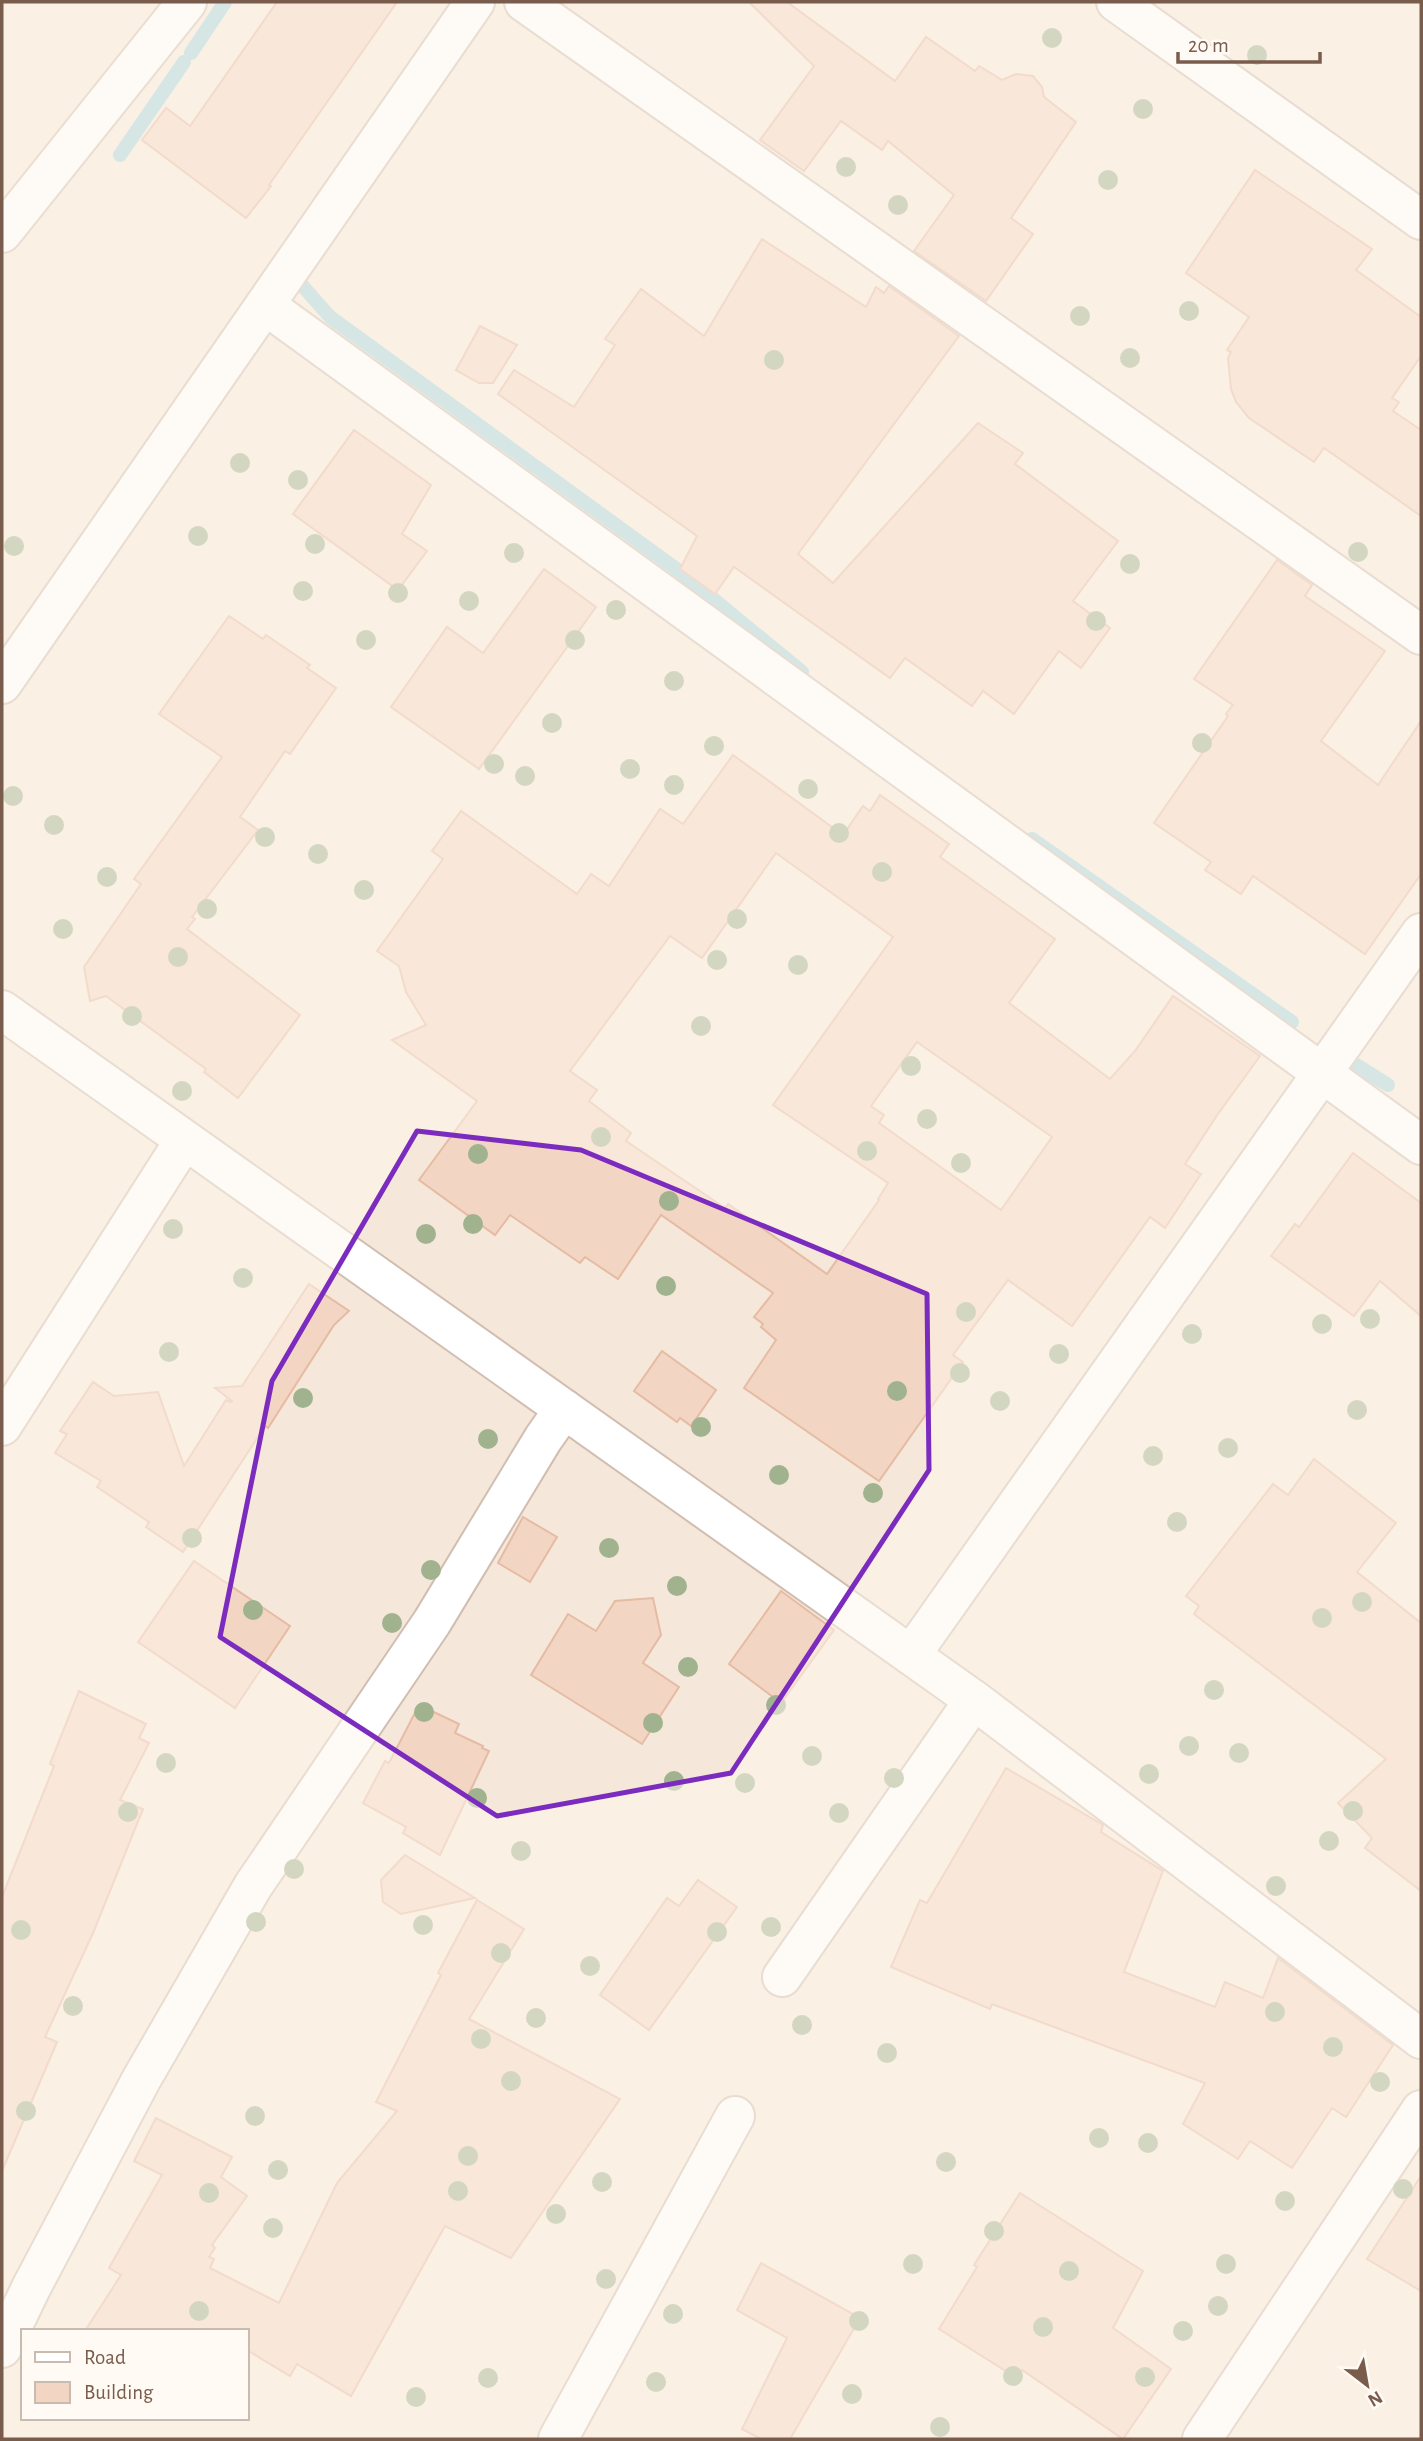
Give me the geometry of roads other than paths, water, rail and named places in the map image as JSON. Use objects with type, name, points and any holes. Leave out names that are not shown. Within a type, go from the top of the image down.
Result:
[{"type":"street","points":[[2,233],[187,2]]},
{"type":"street","points":[[2,684],[475,2]]},
{"type":"street","points":[[524,2],[1421,635]]},
{"type":"street","points":[[1116,2],[1421,220]]},
{"type":"street","points":[[265,305],[1421,1145]]},
{"type":"street","points":[[911,1655],[1421,933]]},
{"type":"street","points":[[2,1010],[974,1700],[1421,2039]]},
{"type":"street","points":[[2,1426],[184,1141]]},
{"type":"street","points":[[2,2348],[141,2080],[253,1886],[432,1622],[564,1409]]},
{"type":"street","points":[[782,1977],[974,1700]]},
{"type":"street","points":[[1202,2439],[1421,2110]]},
{"type":"street","points":[[558,2439],[735,2116]]},
{"type":"waterway","points":[[191,53],[225,2]]},
{"type":"waterway","points":[[120,155],[184,62]]},
{"type":"waterway","points":[[301,284],[330,317],[679,571],[802,672]]},
{"type":"waterway","points":[[1032,839],[1292,1022]]},
{"type":"waterway","points":[[1345,1058],[1388,1085]]}]
